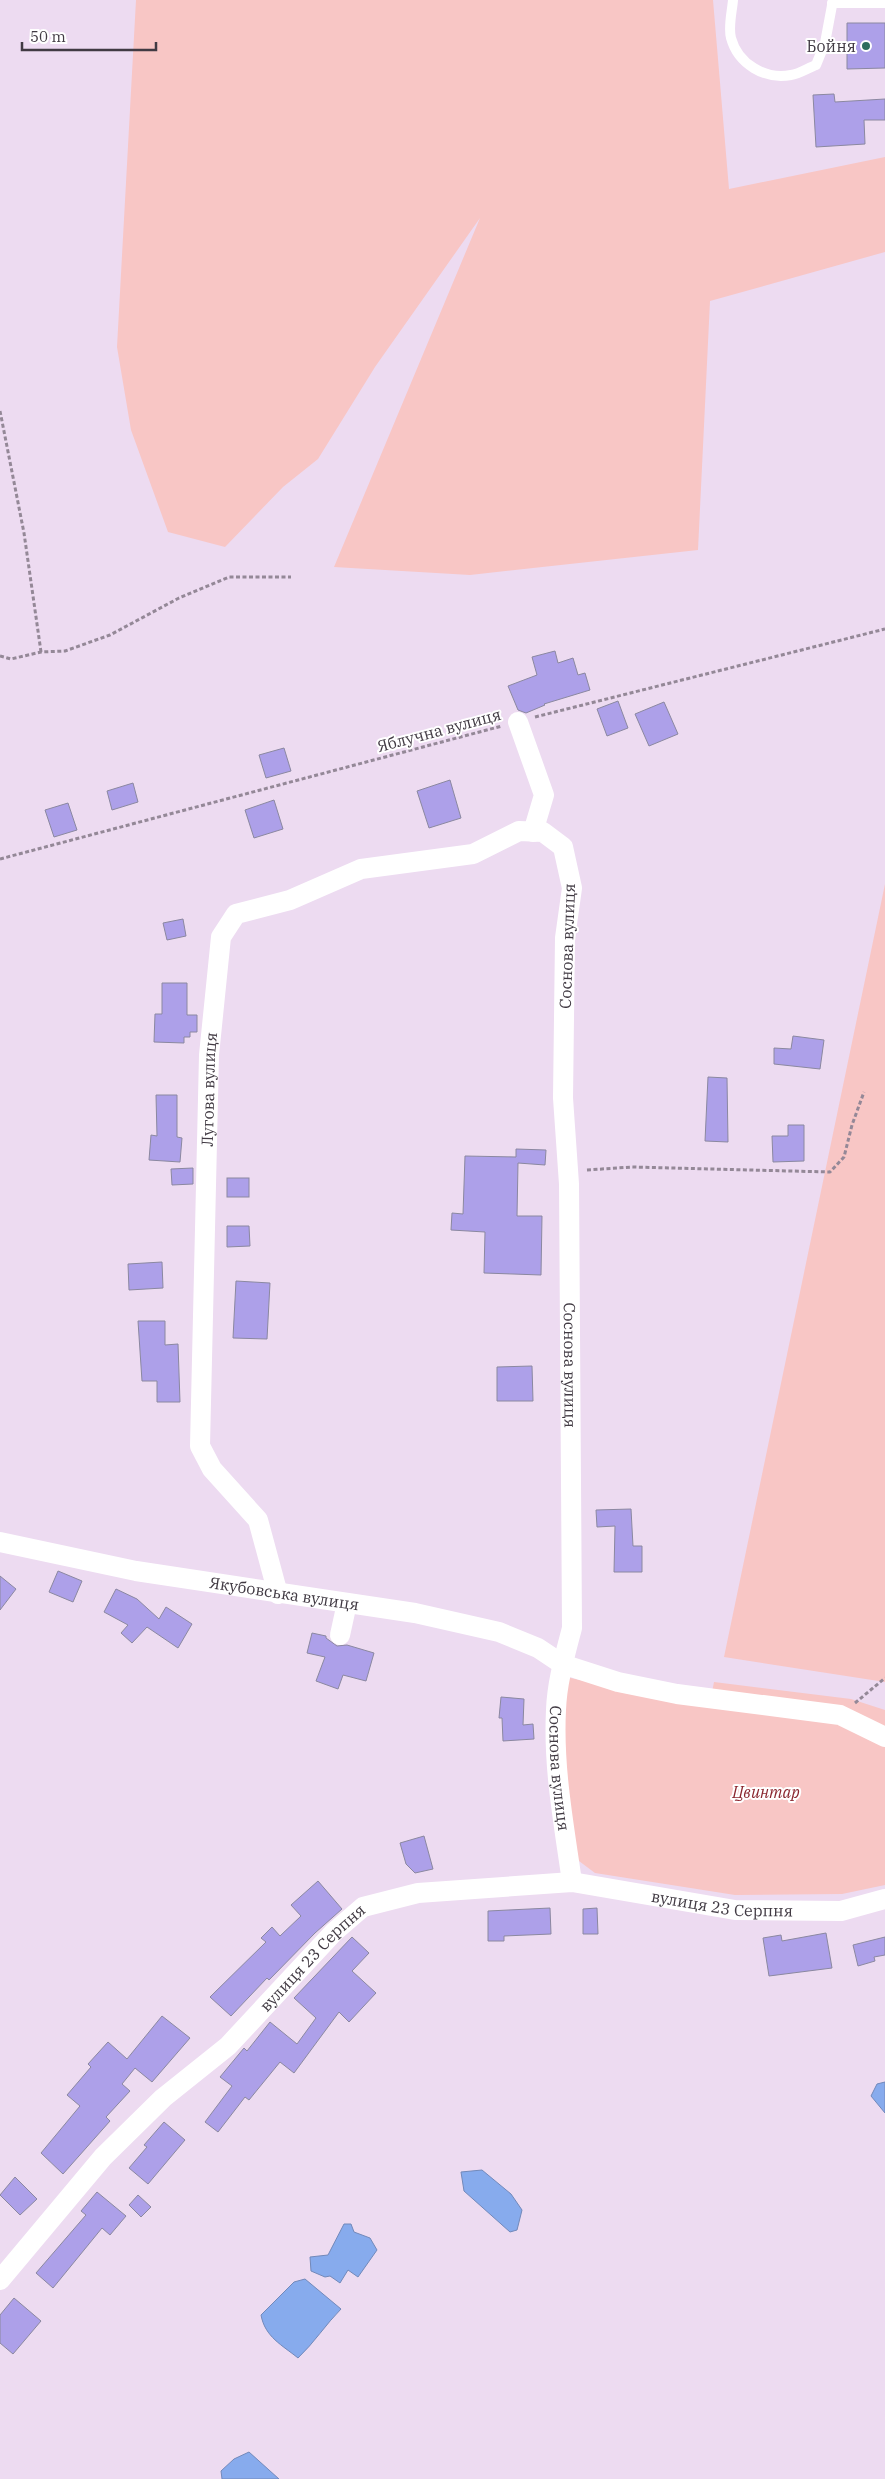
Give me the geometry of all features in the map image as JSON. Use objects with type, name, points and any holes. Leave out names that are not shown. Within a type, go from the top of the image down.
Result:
[{"type":"street","points":[[518,722],[544,795],[533,832]]},
{"type":"street","name":"Лугова вулиця","points":[[278,1594],[258,1520],[212,1469],[200,1446],[209,1055],[222,937],[236,914],[290,900],[361,869],[472,854],[519,831],[533,832]]},
{"type":"street","name":"Соснова вулиця","points":[[533,832],[543,832],[563,847],[572,888],[565,938],[564,1080],[569,1180],[572,1628],[562,1664],[556,1709],[556,1762],[572,1882]]},
{"type":"street","name":"Якубовська вулиця","points":[[0,1542],[136,1571],[278,1594],[415,1613],[499,1632],[538,1648],[562,1664],[618,1682],[676,1694],[840,1714]]},
{"type":"street","points":[[340,1635],[347,1603]]},
{"type":"street","points":[[840,1714],[885,1737]]},
{"type":"street","name":"вулиця 23 Серпня","points":[[0,2280],[103,2157],[163,2098],[228,2046],[334,1932],[363,1908],[418,1893],[572,1882],[735,1910],[841,1911],[885,1899]]},
{"type":"lane","points":[[733,0],[730,36],[735,50],[747,64],[764,74],[791,76],[816,65],[825,43],[832,1],[885,3]]},
{"type":"path","points":[[0,411],[24,533],[41,652]]},
{"type":"path","points":[[0,656],[11,659],[41,652],[65,651],[110,635],[179,598],[229,577],[291,577]]},
{"type":"path","name":"Яблучна вулиця","points":[[0,859],[518,722],[885,629]]},
{"type":"path","points":[[569,1180],[590,1168],[830,1172],[844,1157],[864,1092]]},
{"type":"path","points":[[840,1714],[885,1678]]},
{"type":"green space","points":[[136,0],[713,0],[729,189],[885,157],[885,252],[710,301],[698,550],[470,575],[334,567],[480,218],[375,367],[318,459],[283,487],[225,547],[168,532],[131,430],[117,347]]},
{"type":"green space","points":[[885,884],[885,1682],[724,1657]]},
{"type":"green space","name":"Цвинтар","points":[[566,1677],[709,1707],[714,1682],[851,1699],[885,1710],[885,1885],[842,1894],[735,1895],[595,1873],[575,1858],[564,1762]]},
{"type":"water","points":[[885,2082],[885,2113],[871,2096],[877,2084]]},
{"type":"water","points":[[482,2170],[511,2194],[522,2210],[517,2230],[510,2232],[464,2191],[461,2172]]},
{"type":"water","points":[[344,2224],[351,2224],[354,2232],[370,2238],[377,2250],[358,2277],[348,2270],[340,2283],[330,2276],[325,2277],[311,2271],[310,2257],[328,2255]]},
{"type":"water","points":[[305,2279],[341,2309],[298,2358],[270,2335],[261,2315],[294,2282]]},
{"type":"water","points":[[249,2452],[279,2479],[222,2479],[221,2471],[234,2459]]},
{"type":"building","name":"Бойня","points":[[847,23],[885,23],[885,68],[847,69]]},
{"type":"building","points":[[834,94],[835,102],[885,99],[885,120],[864,120],[865,144],[816,147],[813,95]]},
{"type":"building","points":[[555,651],[558,663],[573,658],[578,675],[585,673],[590,690],[544,704],[526,713],[518,710],[508,686],[537,675],[532,657]]},
{"type":"building","points":[[618,701],[628,728],[607,736],[597,709]]},
{"type":"building","points":[[664,702],[678,734],[649,746],[635,714]]},
{"type":"building","points":[[284,748],[291,771],[266,778],[259,755]]},
{"type":"building","points":[[450,780],[461,818],[429,828],[417,791]]},
{"type":"building","points":[[133,783],[138,802],[112,810],[107,791]]},
{"type":"building","points":[[274,800],[283,829],[254,838],[245,810]]},
{"type":"building","points":[[68,803],[77,830],[54,837],[45,810]]},
{"type":"building","points":[[183,919],[186,936],[167,940],[163,923]]},
{"type":"building","points":[[162,983],[187,983],[187,1015],[197,1015],[197,1032],[190,1032],[190,1037],[184,1037],[184,1043],[154,1042],[155,1014],[162,1014]]},
{"type":"building","points":[[793,1036],[824,1040],[820,1069],[774,1064],[774,1048],[791,1049]]},
{"type":"building","points":[[708,1077],[727,1078],[728,1142],[705,1141]]},
{"type":"building","points":[[156,1095],[177,1095],[177,1137],[182,1138],[180,1162],[149,1160],[151,1135],[157,1136]]},
{"type":"building","points":[[788,1125],[804,1125],[804,1161],[773,1162],[772,1136],[788,1136]]},
{"type":"building","points":[[516,1149],[546,1150],[545,1165],[518,1163],[517,1216],[542,1216],[541,1275],[484,1273],[485,1232],[451,1230],[452,1213],[463,1214],[465,1156],[516,1157]]},
{"type":"building","points":[[193,1168],[193,1184],[172,1185],[171,1169]]},
{"type":"building","points":[[227,1178],[249,1178],[249,1197],[227,1197]]},
{"type":"building","points":[[227,1226],[249,1226],[250,1246],[227,1247]]},
{"type":"building","points":[[162,1262],[163,1288],[129,1290],[128,1264]]},
{"type":"building","points":[[236,1281],[270,1283],[267,1339],[233,1338]]},
{"type":"building","points":[[138,1321],[165,1321],[165,1345],[178,1344],[180,1402],[157,1402],[157,1381],[142,1381]]},
{"type":"building","points":[[532,1366],[533,1401],[497,1401],[497,1367]]},
{"type":"building","points":[[631,1509],[633,1546],[642,1546],[642,1572],[614,1572],[615,1526],[597,1527],[596,1510]]},
{"type":"building","points":[[58,1571],[82,1581],[73,1602],[49,1592]]},
{"type":"building","points":[[0,1576],[16,1589],[0,1610]]},
{"type":"building","points":[[116,1589],[137,1599],[159,1619],[166,1607],[192,1624],[178,1648],[147,1627],[132,1643],[121,1633],[128,1625],[104,1612]]},
{"type":"building","points":[[312,1633],[326,1636],[337,1646],[347,1645],[374,1653],[366,1681],[343,1675],[338,1689],[316,1681],[325,1657],[307,1653]]},
{"type":"building","points":[[501,1697],[524,1699],[523,1725],[533,1724],[534,1739],[503,1741],[502,1718],[499,1718]]},
{"type":"building","points":[[424,1836],[433,1869],[415,1873],[406,1864],[400,1843]]},
{"type":"building","points":[[318,1881],[342,1909],[315,1933],[269,1980],[267,1978],[231,2016],[210,1997],[266,1942],[261,1938],[272,1927],[280,1936],[301,1916],[291,1905]]},
{"type":"building","points":[[550,1908],[551,1934],[504,1936],[504,1941],[488,1941],[488,1911]]},
{"type":"building","points":[[597,1908],[598,1934],[583,1934],[583,1909]]},
{"type":"building","points":[[826,1933],[832,1968],[769,1976],[763,1938],[781,1935],[782,1941]]},
{"type":"building","points":[[352,1937],[369,1953],[352,1971],[376,1993],[349,2022],[339,2012],[294,2073],[280,2062],[249,2100],[245,2097],[218,2132],[205,2122],[232,2086],[220,2077],[244,2048],[247,2051],[270,2022],[297,2044],[316,2018],[294,1998]]},
{"type":"building","points":[[885,1937],[885,1955],[874,1957],[875,1961],[858,1966],[853,1945]]},
{"type":"building","points":[[162,2016],[190,2038],[152,2082],[135,2068],[122,2084],[130,2091],[106,2117],[110,2121],[63,2174],[41,2153],[80,2106],[67,2095],[91,2067],[88,2064],[108,2042],[127,2059]]},
{"type":"building","points":[[164,2122],[185,2140],[148,2184],[129,2168],[147,2147],[144,2145]]},
{"type":"building","points":[[15,2177],[37,2199],[20,2215],[0,2195]]},
{"type":"building","points":[[97,2192],[126,2216],[110,2235],[102,2228],[53,2288],[36,2273],[86,2215],[81,2211]]},
{"type":"building","points":[[138,2195],[151,2207],[141,2217],[129,2205]]},
{"type":"building","points":[[14,2298],[41,2321],[13,2354],[0,2343],[0,2315]]},
{"type":"place","name":"Бойня","points":[[866,46]]}]
